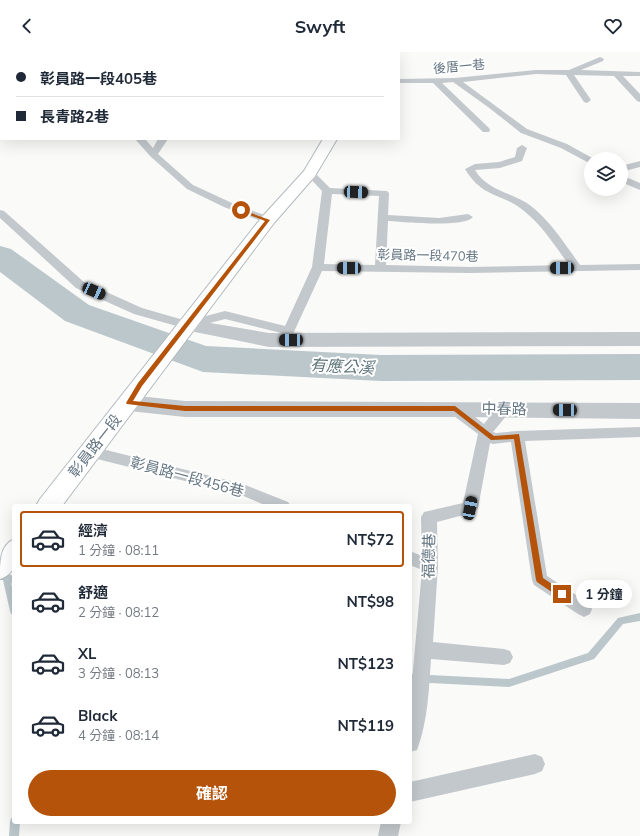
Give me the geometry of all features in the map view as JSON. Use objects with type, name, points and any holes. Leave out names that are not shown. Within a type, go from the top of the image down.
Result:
[{"type":"main road","points":[[185,328],[268,220],[310,173],[329,140]]},
{"type":"main road","name":"彰員路一段","points":[[50,504],[129,403],[140,385],[185,328]]},
{"type":"street","points":[[185,328],[269,340],[640,339]]},
{"type":"street","name":"中春路","points":[[129,403],[185,409],[505,409],[640,411]]},
{"type":"lane","points":[[586,100],[569,73],[600,59]]},
{"type":"lane","name":"後厝一巷","points":[[400,81],[455,80],[536,72],[640,74]]},
{"type":"lane","points":[[617,74],[640,100]]},
{"type":"lane","points":[[455,80],[524,132],[564,146],[584,157]]},
{"type":"lane","points":[[436,81],[486,130]]},
{"type":"lane","points":[[141,140],[153,154],[190,187],[228,205],[268,220]]},
{"type":"lane","points":[[153,154],[162,140]]},
{"type":"lane","points":[[522,148],[518,159],[500,165],[475,167],[470,169],[474,178],[480,185],[527,208],[547,228],[577,268]]},
{"type":"lane","points":[[628,168],[640,164]]},
{"type":"lane","points":[[310,173],[327,191],[384,193],[380,268]]},
{"type":"lane","points":[[628,181],[640,187]]},
{"type":"lane","points":[[0,213],[80,285],[138,311],[185,328],[225,315],[289,331],[318,267],[327,191]]},
{"type":"lane","points":[[383,218],[439,222],[468,216]]},
{"type":"lane","name":"彰員路一段470巷","points":[[318,267],[470,270],[640,267]]},
{"type":"lane","points":[[455,409],[493,439],[517,436],[640,432]]},
{"type":"lane","points":[[484,432],[505,409]]},
{"type":"lane","name":"福德巷","points":[[412,735],[419,705],[424,650],[430,566],[429,517],[470,508],[484,432]]},
{"type":"lane","points":[[517,436],[540,580],[584,609]]},
{"type":"lane","name":"彰員路一段456巷","points":[[90,452],[243,490],[277,504]]},
{"type":"lane","points":[[412,559],[430,566]]},
{"type":"lane","points":[[424,650],[504,657]]},
{"type":"lane","points":[[412,792],[535,764]]},
{"type":"lane","points":[[388,836],[391,824]]},
{"type":"waterway","name":"有應公溪","points":[[0,256],[77,313],[203,359],[381,368],[640,367]]},
{"type":"waterway","points":[[0,576],[6,578]]},
{"type":"waterway","points":[[6,578],[12,579]]},
{"type":"waterway","points":[[6,578],[12,602]]},
{"type":"waterway","points":[[412,678],[509,683],[591,656],[621,621],[640,617]]},
{"type":"waterway","points":[[14,836],[15,824]]},
{"type":"route","points":[[241,210],[268,220],[140,385],[129,403],[185,409],[455,409],[493,439],[517,436],[540,580],[562,594]]}]
